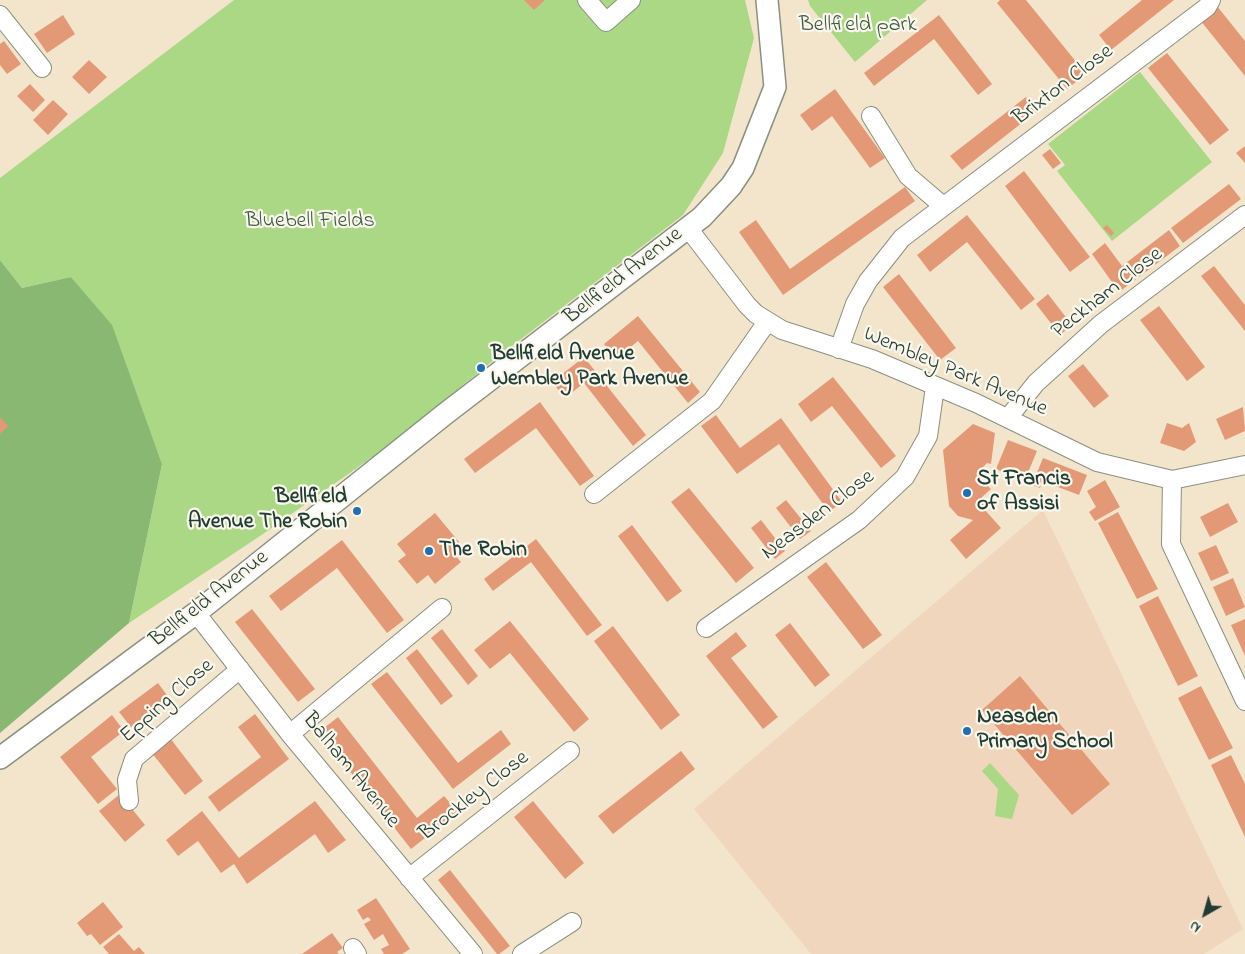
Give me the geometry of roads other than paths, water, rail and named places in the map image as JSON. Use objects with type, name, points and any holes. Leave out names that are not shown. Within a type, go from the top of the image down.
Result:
[{"type":"street","points":[[587,0],[606,22],[631,0]]},
{"type":"street","name":"Bellfield Avenue","points":[[0,758],[196,613],[445,414],[688,228],[718,201],[743,168],[775,86],[767,0]]},
{"type":"street","name":"Brixton Close","points":[[839,349],[855,304],[868,281],[902,238],[942,205],[1207,7],[1211,0]]},
{"type":"street","points":[[0,15],[42,68]]},
{"type":"street","points":[[871,116],[908,176],[942,205]]},
{"type":"street","name":"Peckham Close","points":[[1008,418],[1036,383],[1101,324],[1245,216]]},
{"type":"street","name":"Wembley Park Avenue","points":[[688,228],[747,305],[767,322],[804,339],[872,359],[1008,418],[1097,462],[1172,480],[1245,465]]},
{"type":"street","points":[[594,494],[712,401],[767,322]]},
{"type":"street","name":"Neasden Close","points":[[706,628],[859,520],[905,477],[928,436],[935,387]]},
{"type":"street","points":[[1172,480],[1171,544],[1245,701]]},
{"type":"street","points":[[290,734],[442,608]]},
{"type":"street","name":"Balham Avenue","points":[[196,613],[290,734],[473,954]]},
{"type":"street","name":"Epping Close","points":[[129,801],[127,780],[134,759],[240,669]]},
{"type":"street","name":"Brockley Close","points":[[408,878],[570,751]]},
{"type":"street","points":[[522,954],[572,922]]},
{"type":"place","name":"Bellfield Avenue Wembley Park Avenue","points":[[481,368]]},
{"type":"place","name":"St Francis of Assisi","points":[[967,493]]},
{"type":"place","name":"Bellfield Avenue The Robin","points":[[357,511]]},
{"type":"place","name":"The Robin","points":[[429,551]]},
{"type":"place","name":"Neasden Primary School","points":[[967,731]]},
{"type":"park label","name":"Bellfield park","points":[[858,26]]},
{"type":"park label","name":"Bluebell Fields","points":[[310,222]]}]
